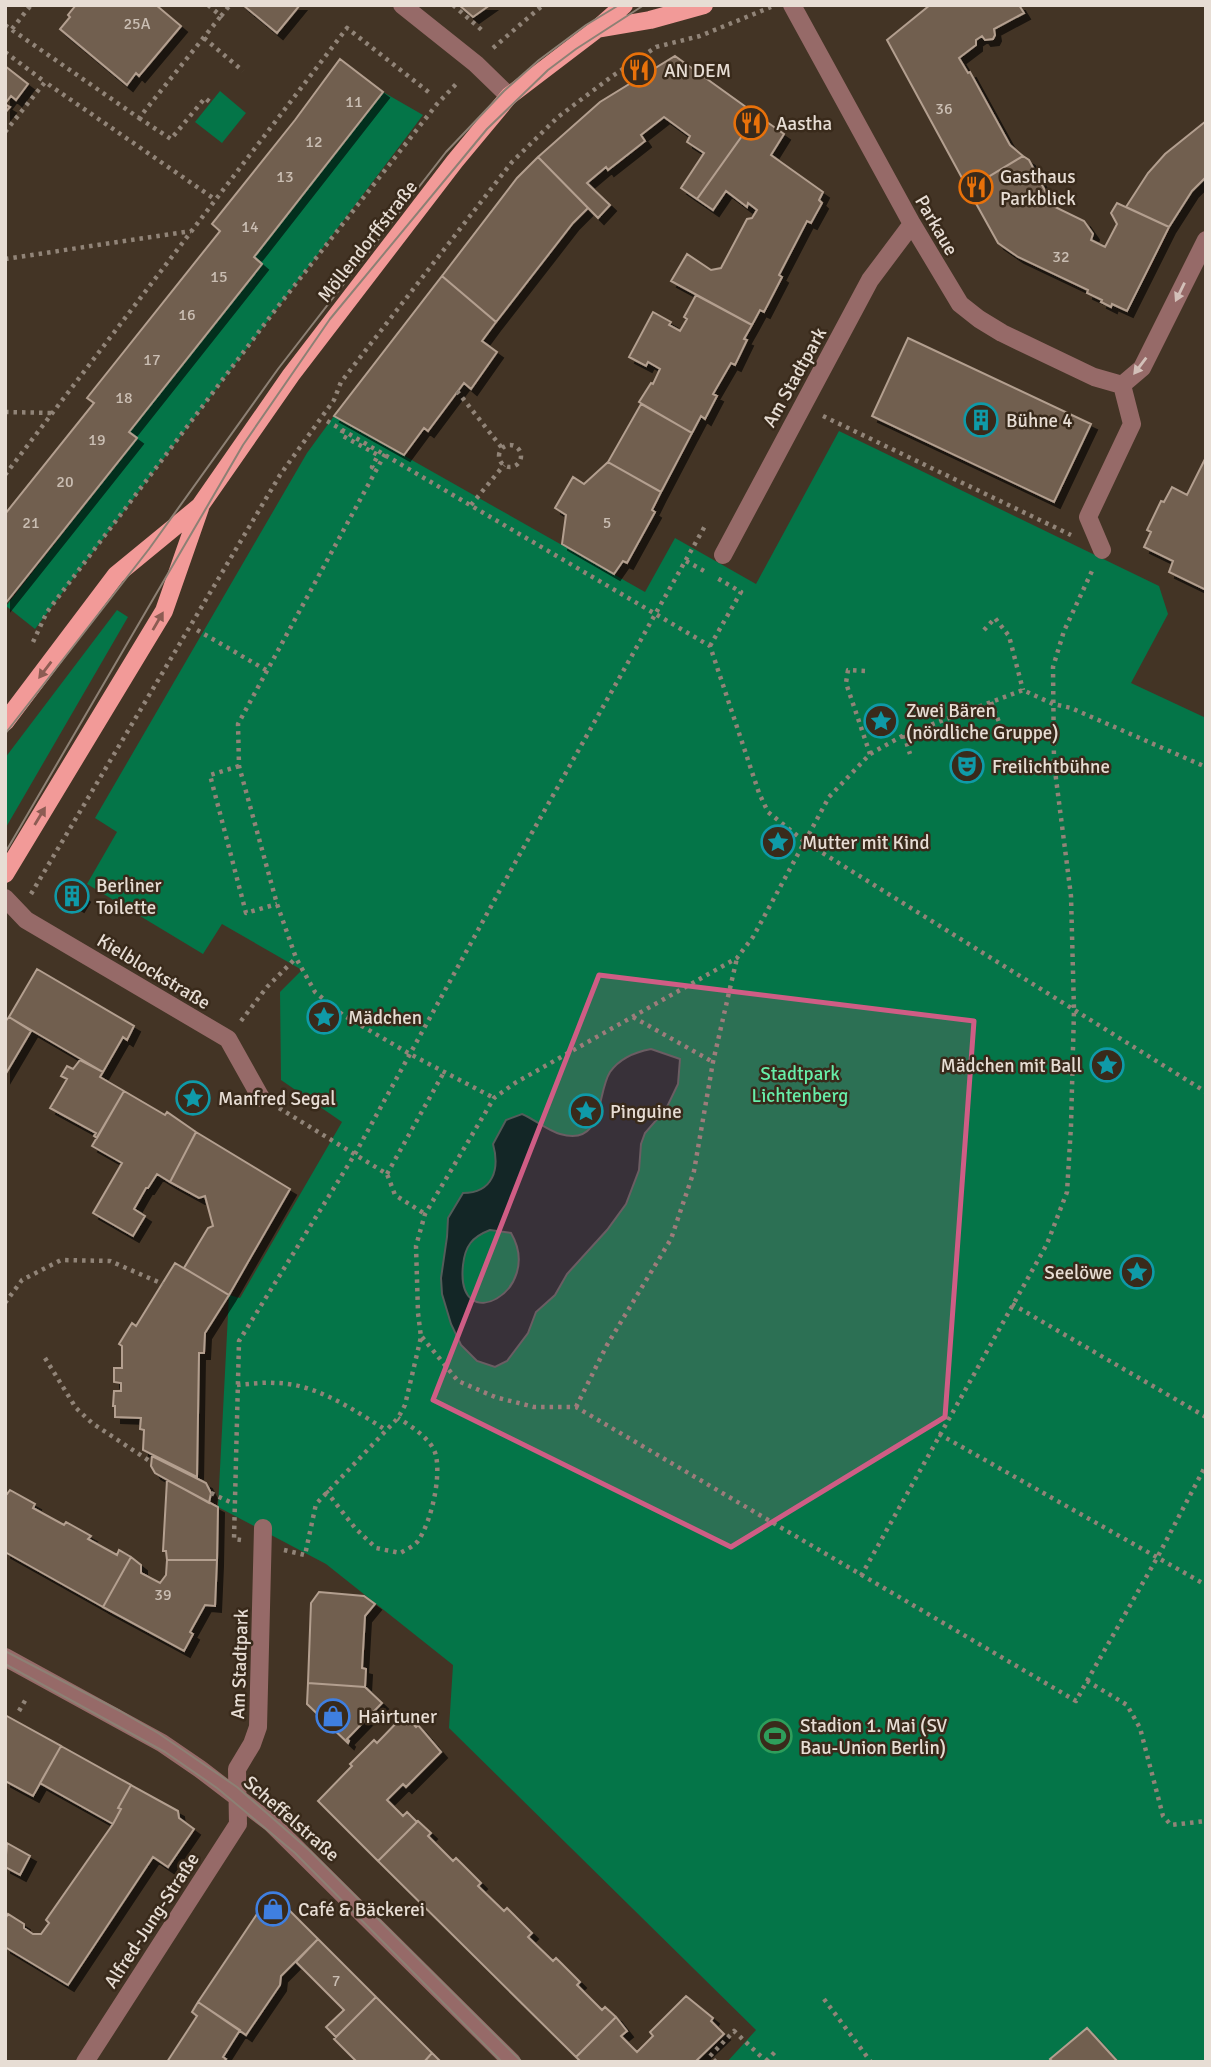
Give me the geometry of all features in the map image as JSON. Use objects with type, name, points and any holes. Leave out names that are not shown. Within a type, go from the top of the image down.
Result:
[{"type":"main road","name":"Möllendorffstraße","points":[[5,874],[163,611],[200,506],[291,374],[509,96],[624,5]]},
{"type":"main road","name":"Möllendorffstraße","points":[[597,29],[650,20],[704,5]]},
{"type":"main road","name":"Möllendorffstraße","points":[[5,722],[116,575],[200,506]]},
{"type":"street","points":[[402,5],[476,64],[509,96]]},
{"type":"street","name":"Parkaue","points":[[792,5],[912,224],[960,304],[979,319],[1094,377],[1122,385]]},
{"type":"street","name":"Am Stadtpark","points":[[723,555],[870,280],[912,224]]},
{"type":"street","points":[[1102,550],[1088,517],[1132,424],[1122,385],[1142,368],[1206,240]]},
{"type":"street","name":"Kielblockstraße","points":[[5,898],[26,920],[228,1039]]},
{"type":"street","points":[[228,1039],[261,1098]]},
{"type":"street","name":"Am Stadtpark","points":[[237,1796],[237,1769],[252,1744],[258,1727],[264,1536]]},
{"type":"street","name":"Scheffelstraße","points":[[5,1657],[162,1743],[271,1823],[512,2062]]},
{"type":"street","name":"Alfred-Jung-Straße","points":[[85,2062],[239,1824],[237,1796]]},
{"type":"path","points":[[12,29],[31,5]]},
{"type":"path","points":[[208,5],[221,16]]},
{"type":"path","points":[[139,118],[230,5]]},
{"type":"path","points":[[453,5],[484,32]]},
{"type":"path","points":[[31,647],[47,612],[260,331],[437,104],[476,64],[543,5]]},
{"type":"path","points":[[20,913],[280,475],[334,400],[341,382],[512,162],[558,117],[656,47],[700,36],[775,5]]},
{"type":"path","points":[[5,24],[171,139],[205,98],[211,103]]},
{"type":"path","points":[[5,475],[347,28],[431,93]]},
{"type":"path","points":[[204,38],[243,71]]},
{"type":"path","points":[[5,52],[216,200]]},
{"type":"path","points":[[5,132],[45,82]]},
{"type":"path","points":[[5,259],[191,231]]},
{"type":"path","points":[[457,391],[502,448]]},
{"type":"path","points":[[802,406],[1102,550]]},
{"type":"path","points":[[5,412],[53,412]]},
{"type":"path","points":[[327,421],[710,646],[759,793],[768,812],[805,842],[1206,1092]]},
{"type":"path","points":[[343,430],[341,435],[378,456],[372,467],[377,470]]},
{"type":"path","points":[[513,444],[521,453],[519,464],[511,467],[504,465],[499,459],[502,448],[513,444]]},
{"type":"path","points":[[385,454],[238,724],[239,766],[277,904],[296,958],[315,992],[343,1015],[494,1098]]},
{"type":"path","points":[[471,505],[504,465]]},
{"type":"path","points":[[705,526],[355,1154],[239,1341],[234,1539],[264,1536],[305,1555],[316,1504],[398,1418],[405,1405],[421,1336],[416,1246],[425,1214],[494,1098],[514,1083],[737,958],[753,937],[829,797],[870,754],[904,735],[1023,690],[1206,767]]},
{"type":"path","points":[[686,561],[741,592],[710,646]]},
{"type":"path","points":[[861,1576],[1047,1244],[1067,1192],[1072,1126],[1074,1010],[1071,896],[1054,763],[1053,667],[1064,631],[1092,570]]},
{"type":"path","points":[[984,630],[995,618],[1009,636],[1023,690]]},
{"type":"path","points":[[197,630],[266,670]]},
{"type":"path","points":[[864,671],[848,670],[846,683],[870,754]]},
{"type":"path","points":[[991,702],[999,722]]},
{"type":"path","points":[[904,735],[910,754]]},
{"type":"path","points":[[239,766],[210,775],[246,913],[277,904]]},
{"type":"path","points":[[228,1039],[267,987],[296,958]]},
{"type":"path","points":[[576,1407],[607,1345],[671,1238],[694,1171],[713,1062],[737,958]]},
{"type":"path","points":[[632,1017],[713,1062]]},
{"type":"path","points":[[387,1174],[444,1072]]},
{"type":"path","points":[[261,1098],[387,1174],[395,1195],[425,1214]]},
{"type":"path","points":[[5,1303],[22,1280],[61,1260],[110,1261],[163,1284]]},
{"type":"path","points":[[1012,1304],[1206,1417]]},
{"type":"path","points":[[421,1336],[458,1381],[495,1397],[534,1407],[576,1407],[1076,1701],[1206,1465]]},
{"type":"path","points":[[45,1358],[76,1408],[92,1423],[151,1462]]},
{"type":"path","points":[[237,1384],[278,1382],[311,1390],[351,1408],[386,1430]]},
{"type":"path","points":[[326,1491],[355,1528],[376,1548],[400,1553],[417,1543],[427,1522],[436,1491],[436,1454],[424,1438],[398,1418]]},
{"type":"path","points":[[939,1434],[1206,1585]]},
{"type":"path","points":[[211,1493],[234,1504]]},
{"type":"path","points":[[1087,1681],[1127,1705],[1140,1728],[1163,1815],[1171,1825],[1206,1821]]},
{"type":"path","points":[[19,1711],[26,1699]]},
{"type":"path","points":[[824,1999],[871,2062]]},
{"type":"path","points":[[716,2062],[710,2056],[734,2031],[767,2061],[776,2051]]},
{"type":"highlighted area","points":[[599,975],[974,1021],[945,1417],[731,1547],[433,1400]]},
{"type":"green space","points":[[220,91],[246,113],[222,143],[195,122]]},
{"type":"green space","points":[[383,92],[423,115],[35,629],[6,606],[137,439],[129,432],[263,264],[254,257]]},
{"type":"green space","name":"Stadtpark Lichtenberg","points":[[334,416],[645,592],[675,538],[756,584],[839,431],[1159,586],[1168,614],[1131,683],[1206,718],[1206,2062],[727,2062],[756,2030],[449,1728],[453,1665],[326,1564],[218,1507],[229,1295],[240,1298],[342,1122],[281,1080],[280,992],[302,970],[222,924],[203,954],[87,884],[117,832],[95,818],[307,453]]},
{"type":"green space","points":[[117,610],[128,617],[5,829],[5,758]]},
{"type":"water","points":[[651,1049],[680,1059],[678,1084],[666,1109],[645,1133],[641,1144],[639,1170],[626,1204],[607,1230],[567,1274],[555,1295],[536,1312],[528,1333],[507,1361],[495,1367],[477,1361],[461,1345],[442,1294],[441,1278],[448,1218],[463,1193],[481,1189],[492,1178],[495,1162],[493,1144],[506,1120],[522,1114],[560,1134],[574,1136],[585,1133],[597,1116],[610,1072],[623,1059]],"holes":[[[490,1230],[511,1233],[518,1254],[517,1273],[509,1288],[497,1298],[484,1303],[472,1299],[464,1287],[463,1265],[468,1247],[474,1239]]]},
{"type":"building","points":[[76,5],[156,5],[181,26],[139,76],[136,73],[127,85],[60,29]]},
{"type":"building","points":[[243,5],[300,5],[277,33]]},
{"type":"building","points":[[459,5],[490,5],[473,17]]},
{"type":"building","points":[[930,5],[1019,5],[1024,13],[994,29],[993,39],[985,40],[982,36],[976,40],[976,45],[959,58],[968,73],[970,72],[1010,145],[1023,156],[968,189],[887,40]]},
{"type":"building","points":[[675,56],[757,115],[697,199],[681,188],[704,153],[687,142],[690,136],[664,117],[641,135],[645,141],[587,183],[610,205],[598,218],[538,157],[600,102]]},
{"type":"building","points":[[340,59],[383,92],[254,257],[262,264],[129,432],[137,438],[5,604],[5,514],[94,403],[87,398],[220,231],[212,224]]},
{"type":"building","points":[[5,66],[28,84],[16,100],[11,96],[5,104]]},
{"type":"building","points":[[757,115],[784,134],[771,155],[823,192],[819,200],[822,203],[811,223],[807,221],[779,275],[782,277],[764,312],[760,310],[752,325],[671,281],[687,254],[711,270],[721,268],[747,219],[752,218],[757,210],[748,203],[747,207],[726,191],[713,210],[697,199]]},
{"type":"building","points":[[1206,121],[1206,177],[1192,191],[1169,227],[1126,207],[1148,173],[1165,154]]},
{"type":"building","points":[[1023,156],[1029,160],[1053,206],[1084,221],[1093,234],[1091,240],[1105,247],[1117,224],[1111,213],[1117,203],[1169,227],[1127,311],[1101,302],[1102,300],[1087,293],[1088,290],[1018,257],[998,243],[968,189]]},
{"type":"building","points":[[538,157],[588,208],[573,223],[496,322],[442,276],[517,178]]},
{"type":"building","points":[[442,276],[496,322],[482,341],[497,352],[471,389],[464,383],[428,431],[424,428],[404,455],[334,416]]},
{"type":"building","points":[[696,295],[752,325],[735,365],[731,363],[713,394],[717,396],[705,419],[701,416],[692,433],[639,402],[651,383],[653,384],[660,369],[648,362],[646,366],[629,357],[653,312],[671,322],[669,325],[680,331]]},
{"type":"building","name":"Bühne 4","points":[[908,338],[1091,424],[1054,502],[872,416]]},
{"type":"building","points":[[641,404],[692,433],[661,492],[608,462]]},
{"type":"building","points":[[1206,457],[1206,590],[1169,572],[1173,561],[1144,547],[1151,532],[1147,530],[1161,501],[1164,502],[1172,487],[1187,495]]},
{"type":"building","points":[[608,462],[661,492],[652,510],[655,512],[627,563],[623,561],[614,574],[562,544],[566,515],[555,508],[573,477],[584,484]]},
{"type":"building","name":"Berliner Toilette","points":[[66,886],[84,896],[78,906],[60,896]]},
{"type":"building","points":[[37,969],[134,1026],[127,1040],[123,1037],[103,1072],[9,1017]]},
{"type":"building","points":[[9,1017],[31,1031],[5,1075],[5,1022]]},
{"type":"building","points":[[80,1060],[103,1072],[100,1077],[124,1091],[97,1138],[94,1136],[96,1133],[50,1108],[67,1079],[61,1076],[67,1066],[73,1069]]},
{"type":"building","points":[[124,1091],[165,1115],[167,1112],[196,1132],[170,1182],[157,1174],[146,1188],[134,1209],[145,1216],[133,1236],[93,1213],[122,1163],[92,1146]]},
{"type":"building","points":[[196,1132],[290,1189],[229,1295],[184,1268],[208,1228],[213,1226],[205,1196],[199,1198],[170,1182]]},
{"type":"building","points":[[175,1263],[229,1295],[205,1333],[204,1353],[199,1353],[197,1477],[143,1450],[144,1430],[140,1429],[141,1418],[115,1417],[113,1406],[114,1391],[121,1391],[121,1383],[114,1382],[114,1368],[122,1368],[122,1346],[119,1344],[132,1323],[136,1326]]},
{"type":"building","points":[[152,1456],[206,1483],[211,1493],[209,1503],[155,1473],[151,1466]]},
{"type":"building","points":[[167,1480],[218,1507],[217,1560],[167,1560],[166,1551],[163,1551]]},
{"type":"building","points":[[10,1490],[35,1504],[33,1508],[91,1536],[88,1539],[117,1555],[119,1550],[131,1557],[103,1607],[5,1552],[5,1493]]},
{"type":"building","points":[[131,1557],[141,1565],[141,1573],[160,1583],[166,1575],[167,1560],[217,1560],[215,1606],[205,1605],[190,1632],[193,1634],[184,1651],[103,1607]]},
{"type":"building","points":[[319,1592],[364,1596],[375,1604],[365,1616],[362,1668],[366,1669],[365,1687],[308,1683],[311,1603]]},
{"type":"building","points":[[308,1683],[365,1687],[382,1703],[347,1739],[348,1743],[307,1704]]},
{"type":"building","points":[[5,1715],[61,1746],[33,1796],[5,1781]]},
{"type":"building","points":[[404,1715],[416,1727],[418,1725],[441,1752],[406,1787],[403,1784],[387,1800],[403,1816],[407,1812],[417,1822],[378,1861],[318,1801],[374,1740],[377,1743]]},
{"type":"building","points":[[61,1746],[131,1785],[118,1808],[121,1809],[113,1824],[40,1783]]},
{"type":"building","points":[[131,1785],[178,1811],[179,1818],[194,1829],[168,1867],[153,1857],[68,1985],[5,1947],[5,1919],[8,1914],[24,1924],[24,1928],[33,1934],[41,1934],[49,1923],[46,1920],[113,1824],[121,1809],[118,1808]]},
{"type":"building","points":[[418,1821],[431,1833],[428,1836],[453,1861],[456,1858],[481,1883],[478,1886],[504,1911],[507,1908],[532,1933],[528,1937],[553,1961],[556,1958],[580,1982],[577,1985],[602,2010],[605,2007],[616,2017],[576,2057],[378,1861]]},
{"type":"building","points":[[7,1843],[30,1856],[20,1875],[5,1867]]},
{"type":"building","points":[[277,1898],[318,1939],[281,1976],[280,1985],[246,2035],[198,2002],[265,1902]]},
{"type":"building","points":[[318,1939],[376,1997],[336,2037],[326,2027],[344,2010],[296,1962]]},
{"type":"building","points":[[686,1996],[713,2018],[711,2021],[724,2034],[695,2062],[581,2062],[576,2057],[616,2017],[627,2031],[621,2036],[637,2052],[653,2036],[650,2032]]},
{"type":"building","points":[[376,1997],[432,2053],[424,2062],[357,2062],[334,2039]]},
{"type":"building","points":[[198,2002],[240,2030],[223,2057],[226,2059],[224,2062],[167,2062],[197,2016],[192,2012]]},
{"type":"building","points":[[1087,2028],[1118,2062],[1053,2062],[1050,2059]]},
{"type":"building","points":[[432,2053],[441,2062],[424,2062]]},
{"type":"tram line","points":[[5,734],[149,549],[278,369],[446,152],[504,91],[539,60],[586,25],[619,5]]},
{"type":"tram line","points":[[5,853],[243,445],[330,319],[487,129],[548,70],[644,5]]},
{"type":"tram line","points":[[5,1651],[158,1733],[237,1787],[309,1850],[522,2062]]},
{"type":"tram line","points":[[5,1664],[165,1752],[217,1788],[295,1853],[502,2062]]},
{"type":"place","name":"AN DEM","points":[[639,70]]},
{"type":"place","name":"Aastha","points":[[751,123]]},
{"type":"place","name":"Gasthaus Parkblick","points":[[976,187]]},
{"type":"place","name":"Bühne 4","points":[[981,420]]},
{"type":"place","name":"Zwei Bären (nördliche Gruppe)","points":[[881,721]]},
{"type":"place","name":"Freilichtbühne","points":[[967,766]]},
{"type":"place","name":"Mutter mit Kind","points":[[778,842]]},
{"type":"place","name":"Berliner Toilette","points":[[72,896]]},
{"type":"place","name":"Mädchen","points":[[324,1017]]},
{"type":"place","name":"Mädchen mit Ball","points":[[1107,1065]]},
{"type":"place","name":"Manfred Segal","points":[[193,1098]]},
{"type":"place","name":"Pinguine","points":[[586,1111]]},
{"type":"place","name":"Seelöwe","points":[[1137,1272]]},
{"type":"place","name":"Hairtuner","points":[[333,1716]]},
{"type":"place","name":"Stadion 1. Mai (SV Bau-Union Berlin)","points":[[775,1736]]},
{"type":"place","name":"Café & Bäckerei","points":[[273,1909]]}]
